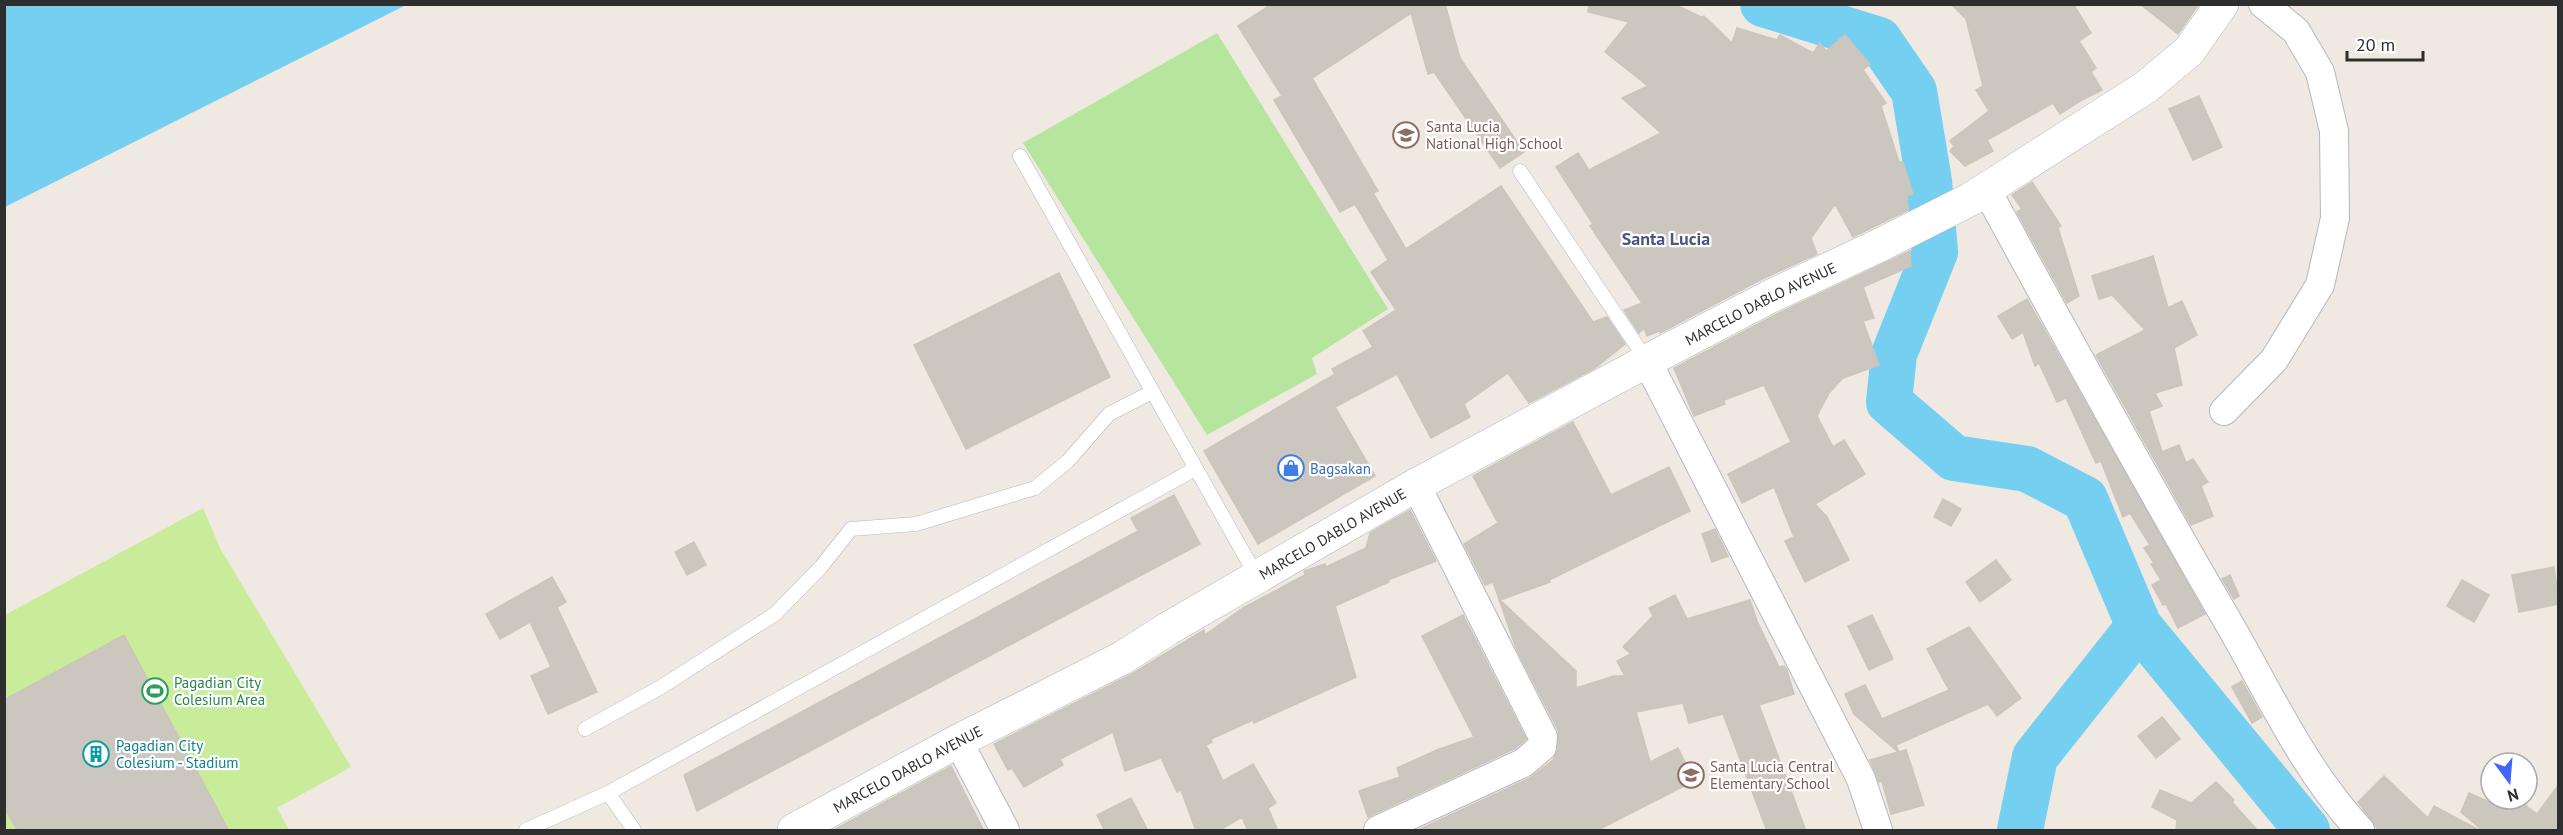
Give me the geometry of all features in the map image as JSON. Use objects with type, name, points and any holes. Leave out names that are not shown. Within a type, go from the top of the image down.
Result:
[{"type":"street","name":"MARCELO DABLO AVENUE","points":[[814,826],[958,741],[1122,658],[1416,485],[1771,296],[1878,246],[1978,194],[2146,87],[2189,51],[2222,4]]},
{"type":"street","points":[[2224,411],[2274,360],[2320,285],[2335,218],[2334,131],[2320,72],[2295,31],[2263,4]]},
{"type":"street","points":[[1978,194],[2131,454],[2297,745],[2335,803],[2360,831]]},
{"type":"street","points":[[1647,361],[1861,779],[1878,831]]},
{"type":"street","points":[[1378,831],[1522,763],[1542,747],[1543,737],[1416,485]]},
{"type":"street","points":[[958,741],[1005,831]]},
{"type":"lane","points":[[1020,156],[1257,577]]},
{"type":"lane","points":[[1520,171],[1647,361]]},
{"type":"lane","points":[[585,729],[662,687],[776,614],[821,567],[851,529],[916,524],[1035,488],[1068,461],[1109,414],[1152,392]]},
{"type":"lane","points":[[526,831],[608,793],[1195,469]]},
{"type":"lane","points":[[608,793],[634,831]]},
{"type":"green space","points":[[1217,33],[1388,309],[1312,358],[1317,374],[1207,435],[1023,143]]},
{"type":"green space","name":"Pagadian City Colesium Area","points":[[203,508],[220,548],[351,767],[277,808],[289,830],[5,830],[5,615]]},
{"type":"water","points":[[5,4],[406,4],[406,5],[5,207]]},
{"type":"building","points":[[1272,4],[1445,4],[1460,58],[1524,152],[1500,168],[1434,72],[1428,74],[1411,13],[1312,78],[1378,191],[1373,193],[1406,249],[1501,186],[1593,322],[1607,317],[1625,344],[1595,368],[1529,403],[1508,373],[1464,404],[1470,417],[1431,438],[1397,374],[1335,407],[1375,476],[1258,544],[1204,451],[1335,374],[1332,369],[1373,347],[1363,331],[1396,310],[1371,272],[1388,260],[1355,204],[1340,212],[1274,100],[1282,96],[1238,26]]},
{"type":"building","points":[[1589,4],[1674,4],[1701,17],[1704,16],[1732,43],[1737,28],[1777,40],[1780,35],[1813,53],[1820,43],[1826,51],[1845,35],[1870,64],[1863,70],[1886,103],[1881,106],[1899,162],[1903,162],[1913,194],[1907,196],[1908,210],[1853,237],[1835,204],[1811,238],[1817,254],[1762,279],[1660,333],[1659,331],[1647,336],[1644,328],[1639,333],[1624,310],[1642,303],[1590,226],[1593,224],[1556,167],[1578,153],[1589,170],[1661,133],[1622,98],[1648,86],[1605,52],[1629,22],[1588,12]]},
{"type":"building","points":[[1951,4],[2074,5],[2091,33],[2079,41],[2096,68],[2091,72],[2102,90],[2060,114],[2053,103],[1987,140],[1993,151],[1965,166],[1950,151],[1954,146],[1950,141],[1989,111],[1976,90],[1983,86],[1966,19]]},
{"type":"building","points":[[2140,4],[2199,4],[2178,34]]},
{"type":"building","points":[[2199,96],[2222,147],[2193,160],[2169,109]]},
{"type":"building","points":[[2032,182],[2061,226],[2058,228],[2079,296],[2067,303],[2017,212],[2022,209],[2012,195]]},
{"type":"building","points":[[1910,251],[1911,266],[1863,287],[1874,318],[1863,321],[1879,365],[1843,378],[1829,393],[1817,416],[1833,447],[1844,440],[1865,474],[1815,504],[1827,517],[1849,560],[1805,582],[1785,541],[1794,537],[1774,487],[1742,503],[1728,474],[1791,442],[1764,385],[1724,400],[1725,404],[1694,416],[1674,368],[1779,313]]},
{"type":"building","points":[[2153,256],[2168,308],[2182,301],[2197,335],[2174,348],[2182,385],[2155,393],[2162,406],[2149,411],[2162,452],[2179,445],[2186,463],[2193,459],[2208,482],[2201,486],[2213,516],[2191,525],[2096,355],[2145,330],[2112,295],[2099,299],[2092,276]]},
{"type":"building","points":[[1059,273],[1110,377],[966,449],[914,345]]},
{"type":"building","points":[[2027,299],[2205,614],[2178,628],[2166,604],[2163,605],[2152,585],[2161,580],[2144,548],[2150,545],[2130,513],[2123,517],[2101,461],[2096,463],[2066,398],[2057,402],[2039,363],[2035,366],[2023,332],[2012,339],[1998,316]]},
{"type":"building","points":[[1573,422],[1611,495],[1669,467],[1690,511],[1549,580],[1550,582],[1500,600],[1576,671],[1576,688],[1614,676],[1625,676],[1617,661],[1631,654],[1623,647],[1653,616],[1649,608],[1675,595],[1687,619],[1750,600],[1757,621],[1779,667],[1784,666],[1787,670],[1794,694],[1759,705],[1806,831],[1767,831],[1723,714],[1689,723],[1683,703],[1636,712],[1650,762],[1678,748],[1694,781],[1596,831],[1416,831],[1530,778],[1553,760],[1558,749],[1558,730],[1516,648],[1493,582],[1485,585],[1464,544],[1498,523],[1473,476]]},
{"type":"building","points":[[1174,495],[1200,544],[697,811],[684,775],[1138,531],[1131,518]]},
{"type":"building","points":[[1943,499],[1961,509],[1951,526],[1934,517]]},
{"type":"building","points":[[1410,510],[1436,561],[1388,580],[1389,582],[1335,606],[1356,677],[1254,723],[1253,720],[1211,739],[1212,742],[1206,745],[1223,781],[1253,764],[1276,803],[1268,808],[1278,831],[1248,831],[1242,817],[1218,831],[1196,831],[1181,790],[1177,792],[1161,758],[1125,771],[1113,732],[1060,759],[1063,765],[1024,787],[1012,768],[1008,770],[994,744],[1130,675],[1204,630],[1205,635],[1243,608],[1305,575],[1304,571],[1325,564],[1326,567],[1366,548],[1370,533]]},
{"type":"building","points":[[1715,529],[1728,556],[1712,562],[1702,534]]},
{"type":"building","points":[[694,542],[706,565],[687,575],[675,552]]},
{"type":"building","points":[[1996,560],[2011,580],[1980,602],[1966,582]]},
{"type":"building","points":[[2554,567],[2559,604],[2519,612],[2512,575]]},
{"type":"building","points":[[2230,575],[2239,596],[2234,599],[2222,579]]},
{"type":"building","points":[[552,577],[566,602],[557,607],[597,692],[548,714],[531,676],[551,667],[530,622],[500,639],[486,614]]},
{"type":"building","points":[[2462,580],[2489,595],[2474,622],[2447,606]]},
{"type":"building","points":[[1463,615],[1526,739],[1514,749],[1368,817],[1359,791],[1400,777],[1397,768],[1474,737],[1422,636]]},
{"type":"building","points":[[1872,615],[1893,659],[1869,670],[1848,626]]},
{"type":"building","points":[[1969,627],[2021,698],[1997,716],[1988,704],[1896,745],[1899,752],[1906,750],[1924,805],[1891,814],[1882,781],[1879,782],[1870,760],[1898,752],[1854,714],[1845,694],[1865,685],[1882,719],[1949,690],[1927,649]]},
{"type":"building","name":"Pagadian City Colesium - Stadium","points":[[124,635],[229,831],[18,831],[4,808],[4,700]]},
{"type":"building","points":[[2242,681],[2262,717],[2252,723],[2232,687]]},
{"type":"building","points":[[2162,717],[2180,739],[2156,758],[2138,736]]},
{"type":"building","points":[[951,766],[984,831],[832,831]]},
{"type":"building","points":[[2384,776],[2428,818],[2434,806],[2481,831],[2379,831],[2358,802]]},
{"type":"building","points":[[2216,782],[2234,800],[2232,802],[2258,831],[2176,831],[2177,820],[2152,807],[2160,790],[2191,803]]},
{"type":"building","points":[[2559,784],[2559,831],[2483,831],[2461,812],[2469,793],[2479,797],[2479,811],[2533,811],[2537,814]]},
{"type":"building","points":[[1131,798],[1148,831],[1105,831],[1097,815]]},
{"type":"waterway","points":[[1763,4],[1879,40],[1914,91],[1929,181],[1935,252],[1894,354],[1889,402],[1954,458],[2027,469],[2085,499],[2139,626],[2307,830]]},
{"type":"waterway","points":[[2020,830],[2035,757],[2139,626]]},
{"type":"place","name":"Santa Lucia National High School","points":[[1406,135]]},
{"type":"place","name":"Bagsakan","points":[[1291,468]]},
{"type":"place","name":"Pagadian City Colesium Area","points":[[155,691]]},
{"type":"place","name":"Pagadian City Colesium - Stadium","points":[[96,754]]},
{"type":"place","name":"Santa Lucia Central Elementary School","points":[[1691,775]]},
{"type":"district","name":"Santa Lucia","points":[[1666,238]]}]
